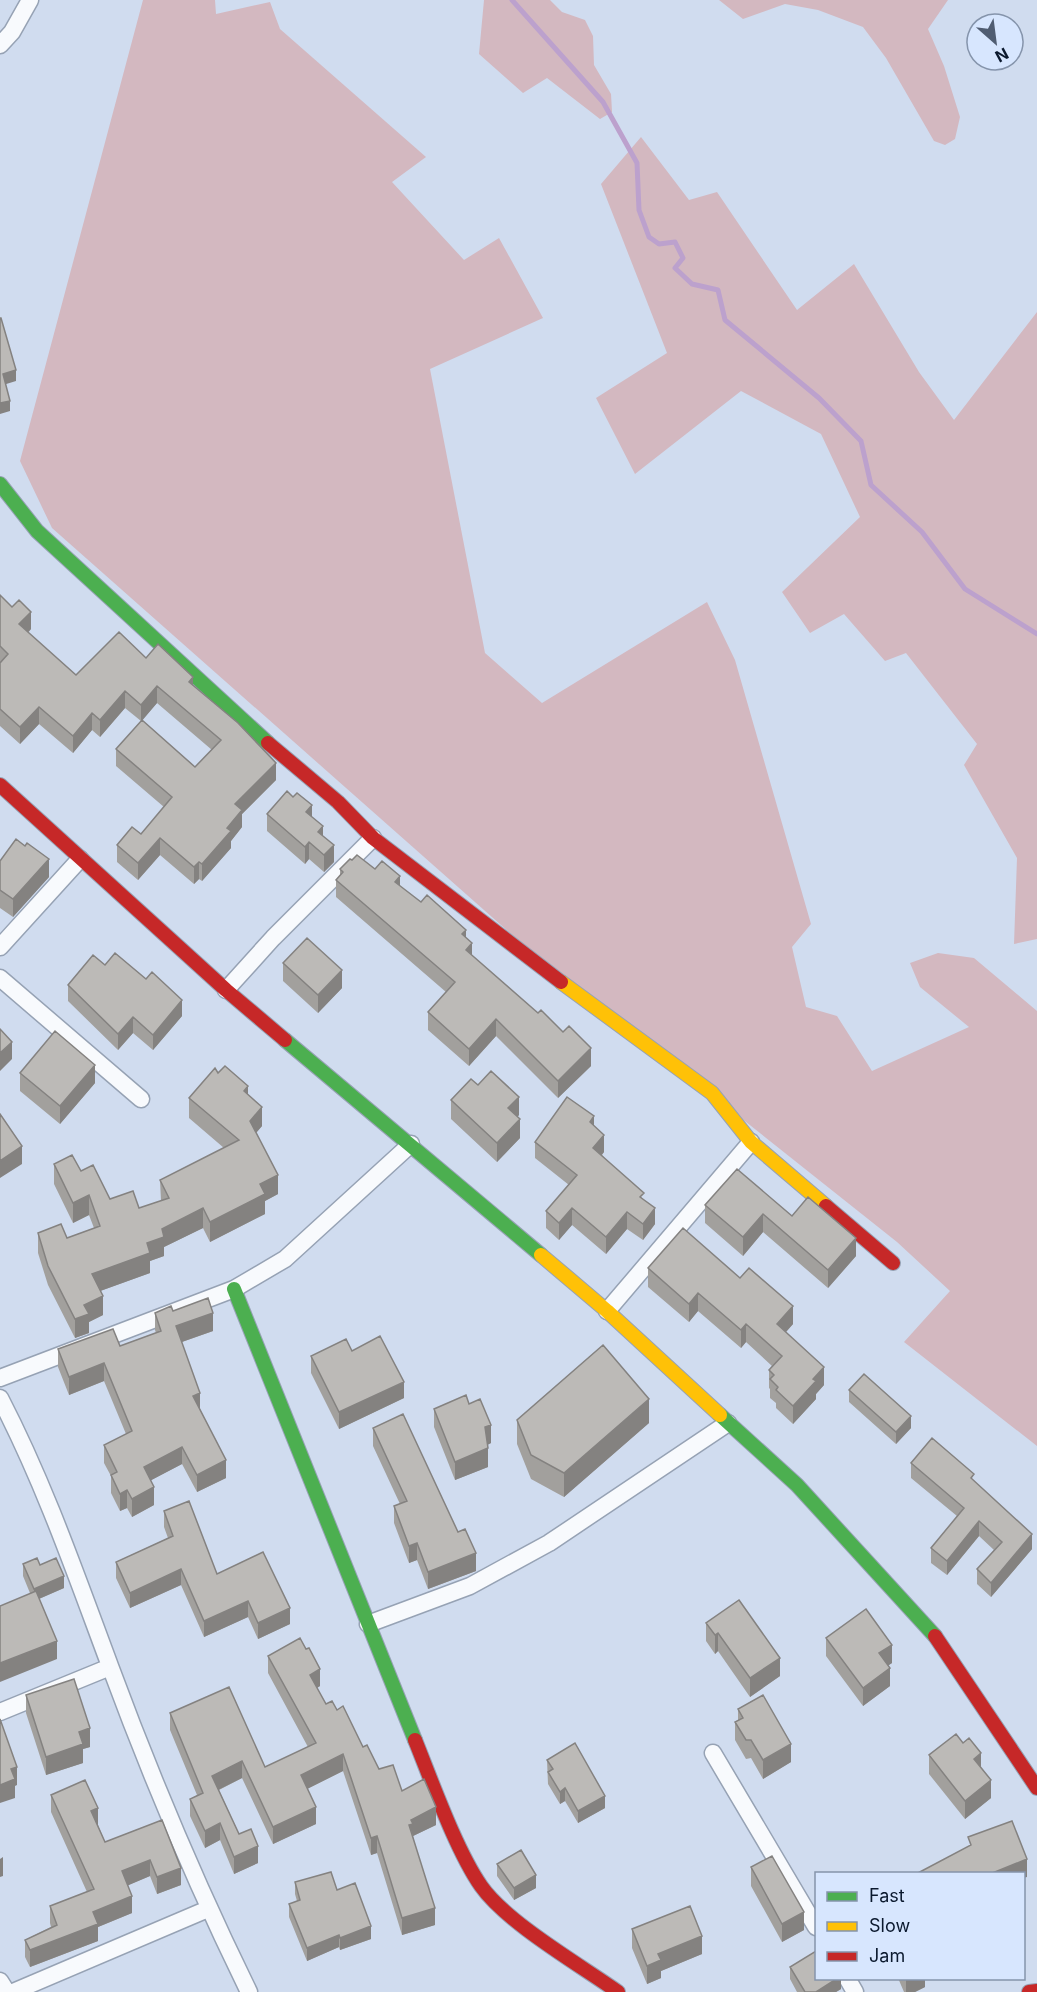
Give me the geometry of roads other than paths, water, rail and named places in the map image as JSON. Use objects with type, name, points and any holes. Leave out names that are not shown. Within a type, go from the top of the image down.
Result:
[{"type":"street","points":[[0,45],[12,32],[30,0]]},
{"type":"street","points":[[0,484],[37,531],[246,723],[338,802],[373,838],[516,950],[712,1093],[751,1142],[893,1263]]},
{"type":"street","points":[[0,785],[226,990],[607,1311],[805,1494],[877,1569],[939,1641],[1037,1788]]},
{"type":"street","points":[[226,990],[273,938],[373,838]]},
{"type":"street","points":[[0,947],[80,859]]},
{"type":"street","points":[[0,978],[141,1099]]},
{"type":"street","points":[[607,1311],[751,1142]]},
{"type":"street","points":[[0,1378],[234,1289],[285,1259],[411,1144]]},
{"type":"street","points":[[234,1289],[368,1624],[459,1843],[481,1886],[509,1915],[618,1992]]},
{"type":"street","points":[[0,1398],[25,1446],[55,1516],[110,1667],[208,1909],[249,1992]]},
{"type":"street","points":[[368,1624],[470,1586],[549,1543],[728,1423]]},
{"type":"street","points":[[0,1712],[110,1667]]},
{"type":"street","points":[[713,1753],[815,1926]]},
{"type":"street","points":[[13,1992],[208,1909]]},
{"type":"street","points":[[0,1981],[7,1992]]},
{"type":"street","points":[[1029,1992],[1037,1991]]},
{"type":"waterway","points":[[512,0],[603,102],[637,163],[639,210],[649,237],[659,244],[675,242],[683,258],[675,268],[692,284],[718,290],[725,320],[819,398],[861,441],[871,485],[922,532],[965,589],[1037,634]]}]
